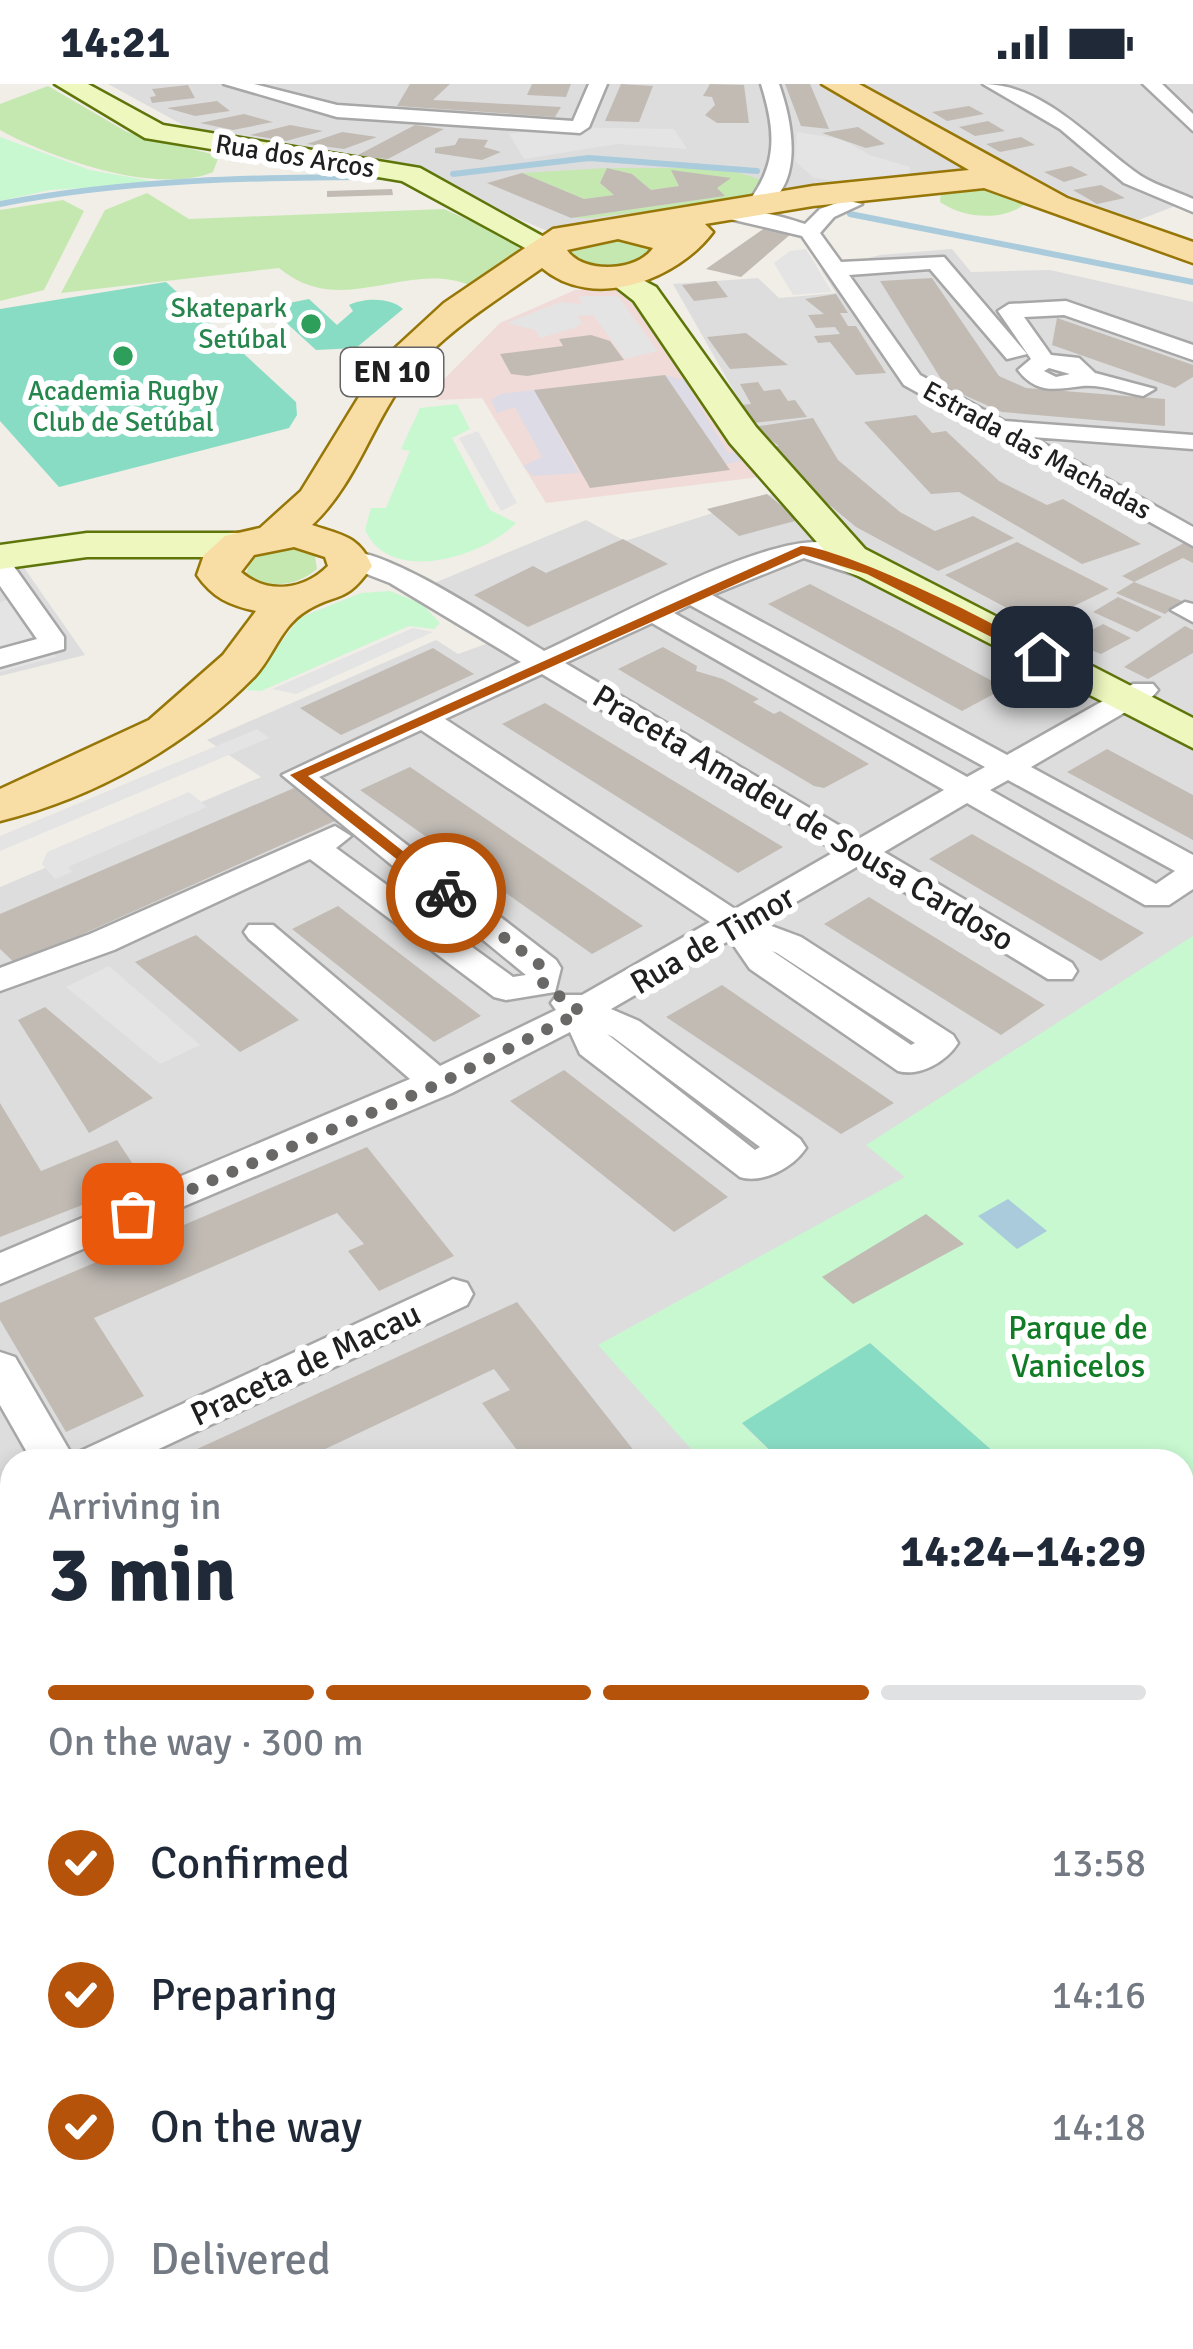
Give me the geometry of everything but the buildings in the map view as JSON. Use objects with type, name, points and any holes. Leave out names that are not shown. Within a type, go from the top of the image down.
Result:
[{"type":"main road","points":[[837,84],[938,142],[1027,208]]},
{"type":"main road","points":[[938,142],[958,158],[961,168],[942,193]]},
{"type":"main road","name":"EN 10","points":[[0,783],[134,718],[214,652],[245,562],[317,498],[394,369],[550,237],[850,199],[942,193],[1004,181],[1027,208],[1193,256]]},
{"type":"main road","name":"EN 10","points":[[340,561],[372,453],[428,366],[499,308],[541,289],[608,276],[665,256],[700,230],[748,212]]},
{"type":"main road","name":"EN 10","points":[[619,229],[652,236],[665,256]]},
{"type":"main road","points":[[550,237],[556,266],[608,276]]},
{"type":"main road","points":[[245,562],[340,561]]},
{"type":"main road","points":[[0,806],[64,782],[166,730],[241,664],[260,632],[292,599],[340,561]]},
{"type":"main road","points":[[245,562],[292,599]]},
{"type":"street","name":"Rua dos Arcos","points":[[68,84],[155,132],[410,174],[550,237]]},
{"type":"street","points":[[232,84],[303,105],[378,107],[580,127],[598,84]]},
{"type":"street","points":[[770,84],[785,127],[782,166],[776,185],[748,212],[809,232],[850,199]]},
{"type":"street","points":[[992,84],[1066,125],[1131,179],[1193,206]]},
{"type":"street","points":[[1152,84],[1175,92],[1193,125]]},
{"type":"street","points":[[782,166],[802,185],[850,199]]},
{"type":"street","name":"Estrada das Machadas","points":[[809,232],[912,380],[1193,538]]},
{"type":"street","points":[[665,256],[660,284],[679,337],[743,435],[807,520],[872,572],[1135,695],[1193,716]]},
{"type":"street","points":[[836,269],[936,262],[1055,383],[1082,378],[1143,389]]},
{"type":"street","points":[[608,276],[645,294],[663,325],[679,337]]},
{"type":"street","points":[[1038,367],[1009,311],[1066,308],[1193,353]]},
{"type":"street","points":[[996,428],[1193,442]]},
{"type":"street","points":[[543,984],[544,968],[298,775],[725,579],[807,520]]},
{"type":"street","points":[[807,520],[896,561],[1135,695],[1193,735]]},
{"type":"street","points":[[0,557],[87,545],[161,548],[245,562]]},
{"type":"street","name":"Praceta Amadeu de Sousa Cardoso","points":[[340,561],[400,577],[1060,971]]},
{"type":"street","points":[[0,567],[13,605],[55,644],[0,658]]},
{"type":"street","points":[[653,612],[1157,898],[1193,871],[692,595]]},
{"type":"street","points":[[790,690],[830,670]]},
{"type":"street","name":"Rua de Timor","points":[[0,1269],[439,1084],[737,925],[1135,695]]},
{"type":"street","points":[[425,719],[737,925],[789,945],[940,1043],[911,1062],[762,961],[737,925]]},
{"type":"street","points":[[0,980],[316,848],[355,824]]},
{"type":"street","points":[[316,848],[506,989],[543,984],[581,1012],[626,1029],[787,1148],[753,1168],[592,1046],[581,1012]]},
{"type":"street","points":[[261,932],[439,1084]]},
{"type":"street","name":"Praceta de Macau","points":[[117,1449],[453,1294]]},
{"type":"street","points":[[0,1368],[46,1449]]},
{"type":"shaded area","points":[[108,84],[1193,84],[1193,208],[1180,204],[1139,220],[1085,211],[1005,168],[545,230],[406,171],[262,149],[185,126]]},
{"type":"shaded area","points":[[546,127],[674,129],[687,149],[617,144],[524,159],[509,134]]},
{"type":"shaded area","points":[[797,132],[841,139],[870,155],[910,167],[909,177],[842,182],[814,178],[795,161]]},
{"type":"shaded area","points":[[806,249],[832,292],[793,295],[774,263],[790,251]]},
{"type":"shaded area","points":[[952,249],[971,272],[1050,270],[1193,302],[1193,1449],[0,1449],[0,887],[261,777],[207,740],[436,640],[458,654],[511,635],[432,584],[586,520],[625,541],[797,486],[760,437],[673,284],[758,278],[779,298],[836,293],[821,270],[880,255]]},
{"type":"shaded area","points":[[575,290],[626,292],[760,477],[546,503],[482,398],[439,400],[429,394],[500,323]]},
{"type":"shaded area","points":[[618,296],[658,351],[625,359],[593,315],[578,316],[582,323],[574,328],[540,338],[535,330],[507,323],[560,302],[582,304],[578,297]]},
{"type":"shaded area","points":[[665,375],[695,383],[687,385],[728,453],[737,452],[741,461],[726,464],[668,381],[538,396],[579,473],[533,476],[523,466],[542,457],[515,407],[497,413],[491,400],[500,394]]},
{"type":"shaded area","points":[[478,431],[517,503],[501,511],[459,438]]},
{"type":"shaded area","points":[[20,562],[85,655],[0,676],[0,567]]},
{"type":"shaded area","points":[[15,598],[56,657],[0,672],[0,602]]},
{"type":"shaded area","points":[[413,628],[433,632],[296,694],[272,689]]},
{"type":"shaded area","points":[[257,729],[269,738],[0,851],[0,836]]},
{"type":"shaded area","points":[[189,792],[207,807],[68,867],[72,872],[55,879],[42,864],[47,852]]},
{"type":"shaded area","points":[[109,966],[200,1045],[160,1064],[66,987]]},
{"type":"green space","points":[[48,86],[127,132],[219,156],[213,172],[163,180],[134,177],[75,162],[0,130],[0,104]]},
{"type":"green space","points":[[0,137],[90,170],[162,183],[50,190],[0,201]]},
{"type":"green space","points":[[607,168],[724,168],[762,180],[752,195],[730,201],[571,218],[724,196],[717,188],[729,178],[672,172],[679,186],[651,190],[632,174]]},
{"type":"green space","points":[[607,168],[600,183],[614,195],[584,199],[522,173]]},
{"type":"green space","points":[[972,183],[1025,199],[1025,204],[1005,214],[982,216],[940,202],[941,192]]},
{"type":"green space","points":[[147,193],[189,219],[444,209],[516,242],[519,249],[469,285],[421,279],[326,289],[302,283],[279,268],[61,293],[105,210]]},
{"type":"green space","points":[[63,200],[84,211],[44,290],[0,301],[0,210]]},
{"type":"green space","points":[[610,235],[649,243],[655,255],[628,269],[574,264],[565,248]]},
{"type":"green space","name":"Academia Rugby Club de Setúbal","points":[[166,282],[296,402],[297,415],[289,428],[59,487],[0,421],[0,309]]},
{"type":"green space","name":"Skatepark Setúbal","points":[[309,299],[337,325],[353,311],[349,305],[362,301],[384,301],[403,309],[356,348],[316,350],[269,307]]},
{"type":"green space","points":[[457,404],[470,429],[452,438],[490,510],[516,523],[482,547],[460,555],[415,561],[394,557],[377,547],[365,530],[371,508],[386,508],[410,451],[401,449],[420,408]]},
{"type":"green space","points":[[285,547],[315,556],[317,569],[282,584],[246,574],[252,556]]},
{"type":"green space","points":[[390,591],[422,604],[440,623],[434,629],[409,626],[261,691],[246,690],[299,618],[361,593]]},
{"type":"green space","name":"Parque de Vanicelos","points":[[1193,936],[1193,1449],[990,1449],[870,1343],[742,1424],[768,1449],[691,1449],[598,1345],[905,1177],[866,1145]]},
{"type":"green space","points":[[870,1343],[990,1449],[769,1449],[742,1423]]},
{"type":"water","points":[[1008,1199],[1047,1231],[1017,1249],[978,1216]]},
{"type":"waterway","points":[[453,174],[589,158],[757,171]]},
{"type":"waterway","points":[[0,204],[144,184],[387,177]]},
{"type":"waterway","points":[[850,214],[1193,282]]},
{"type":"way so far","points":[[133,1214],[439,1084],[581,1012],[543,984],[544,968],[446,893]]},
{"type":"place","name":"Skatepark Setúbal","points":[[311,324]]},
{"type":"place","name":"Academia Rugby Club de Setúbal","points":[[123,356]]},
{"type":"route","points":[[446,893],[298,775],[725,579],[801,550],[818,550],[872,572],[1042,657]]}]
